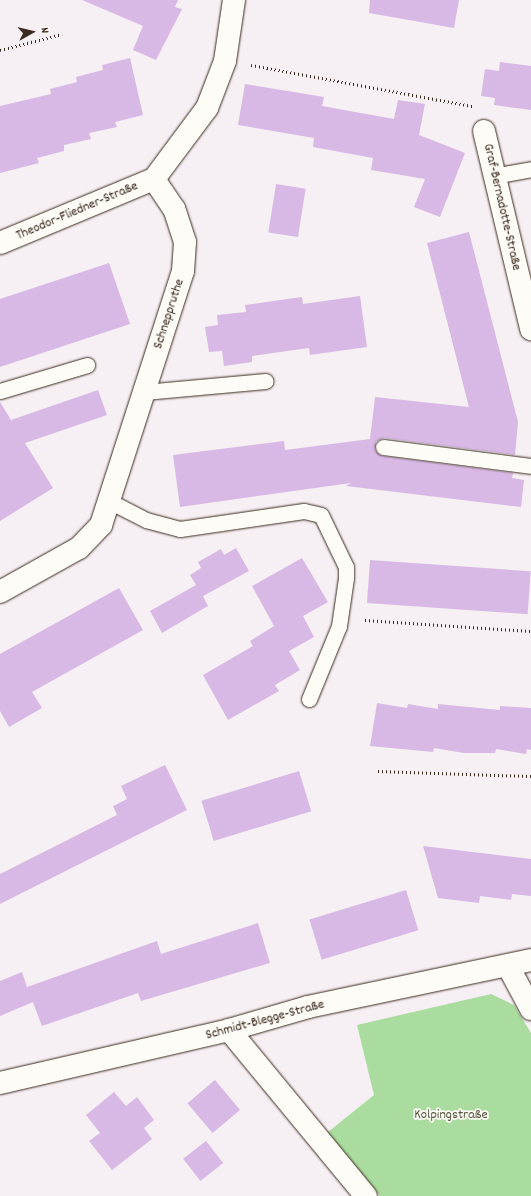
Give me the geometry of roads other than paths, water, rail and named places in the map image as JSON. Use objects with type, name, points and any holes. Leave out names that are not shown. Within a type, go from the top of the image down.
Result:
[{"type":"street","points":[[154,179],[207,108],[224,61],[234,0]]},
{"type":"street","name":"Graf-Bernadotte-Straße","points":[[484,131],[493,176],[531,329]]},
{"type":"street","name":"Theodor-Fliedner-Straße","points":[[0,243],[154,179]]},
{"type":"street","name":"Schneppruthe","points":[[0,592],[79,548],[101,525],[183,272],[185,242],[174,209],[154,179]]},
{"type":"street","name":"Schmidt-Blegge-Straße","points":[[0,1083],[229,1030],[308,1007],[531,960]]},
{"type":"street","points":[[508,966],[531,1009]]},
{"type":"street","points":[[229,1030],[366,1196]]},
{"type":"lane","points":[[493,176],[531,169]]},
{"type":"lane","points":[[0,391],[87,365]]},
{"type":"lane","points":[[144,392],[266,381]]},
{"type":"lane","points":[[383,447],[531,466]]},
{"type":"lane","points":[[109,501],[146,520],[180,529],[304,511],[321,515],[346,567],[346,578],[339,626],[309,700]]},
{"type":"park label","name":"Kolpingstraße","points":[[451,1115]]}]
